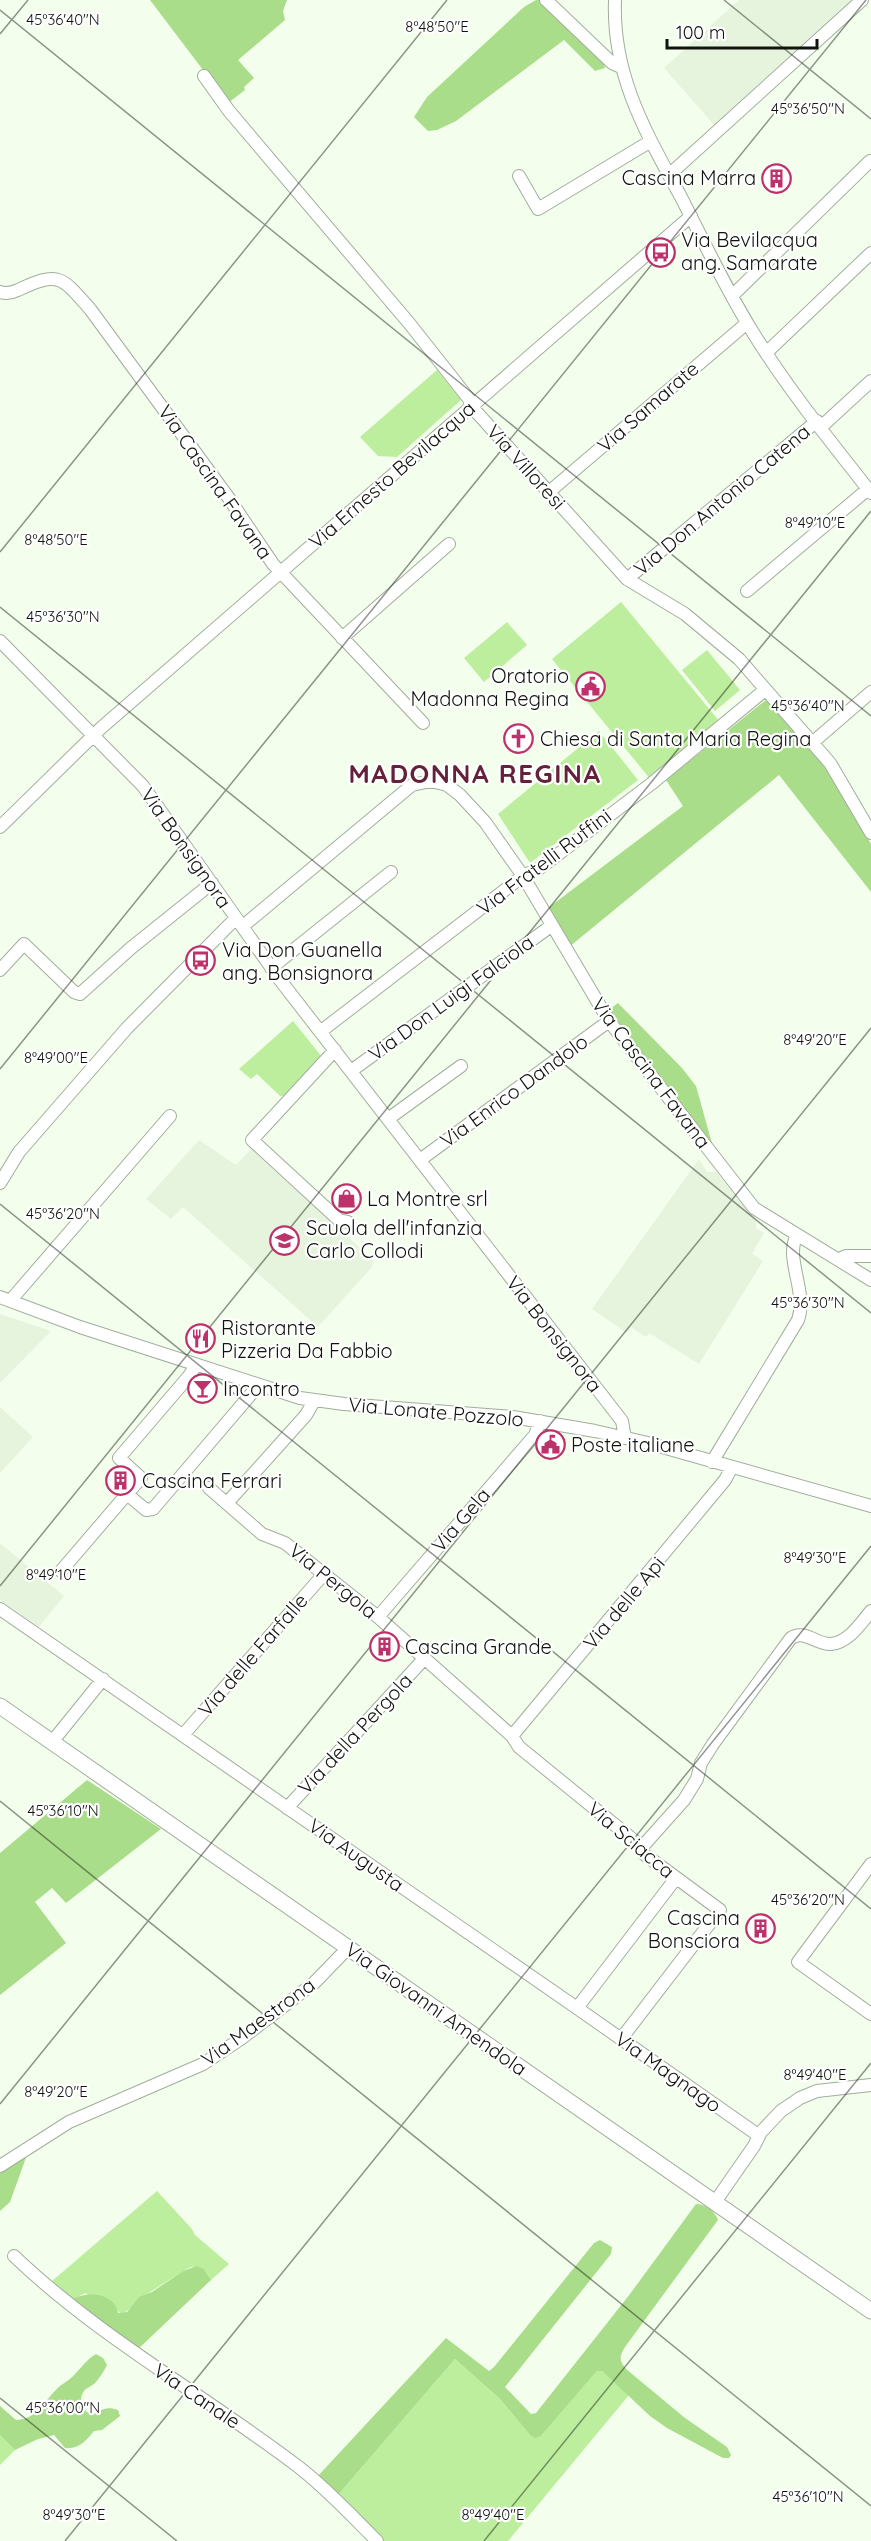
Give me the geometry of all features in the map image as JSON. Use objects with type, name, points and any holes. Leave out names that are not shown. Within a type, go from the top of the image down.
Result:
[{"type":"main road","name":"Via Giovanni Amendola","points":[[0,1706],[871,2311]]},
{"type":"street","points":[[546,0],[612,63],[621,67]]},
{"type":"street","points":[[615,0],[616,33],[621,67],[633,104],[651,141],[747,323],[766,353],[819,424],[868,484],[747,591]]},
{"type":"street","points":[[669,175],[862,0]]},
{"type":"street","name":"Via Villoresi","points":[[204,76],[237,119],[409,323],[469,399],[471,406],[627,579],[676,608],[721,643],[813,743],[846,787],[871,833]]},
{"type":"street","points":[[519,176],[538,209],[651,141]]},
{"type":"street","points":[[733,295],[870,161]]},
{"type":"street","name":"Via Ernesto Bevilacqua","points":[[94,735],[691,216]]},
{"type":"street","points":[[766,353],[871,254]]},
{"type":"street","name":"Via Cascina Favana","points":[[0,292],[12,293],[49,277],[59,279],[76,293],[215,479],[273,564],[423,723]]},
{"type":"street","name":"Via Samarate","points":[[549,492],[747,323]]},
{"type":"street","name":"Via Don Antonio Catena","points":[[627,579],[871,381]]},
{"type":"street","points":[[342,638],[448,543]]},
{"type":"street","name":"Via Bonsignora","points":[[0,641],[150,795],[271,968],[622,1421],[625,1438]]},
{"type":"street","name":"Via Fratelli Ruffini","points":[[320,1032],[523,876],[540,868],[651,784],[765,690]]},
{"type":"street","points":[[813,743],[871,692]]},
{"type":"street","points":[[0,827],[94,735]]},
{"type":"street","name":"Via Cascina Favana","points":[[239,922],[408,788],[427,781],[447,785],[474,810],[504,847],[609,1021],[754,1208],[871,1280]]},
{"type":"street","points":[[271,968],[391,872]]},
{"type":"street","points":[[0,970],[24,944],[74,992],[80,994],[131,948],[212,883]]},
{"type":"street","points":[[0,1183],[19,1152],[127,1028],[239,922]]},
{"type":"street","name":"Via Don Luigi Falciola","points":[[351,1071],[551,926]]},
{"type":"street","name":"Via Enrico Dandolo","points":[[420,1160],[609,1021]]},
{"type":"street","points":[[335,1050],[252,1140],[339,1220],[348,1222]]},
{"type":"street","points":[[388,1119],[461,1066]]},
{"type":"street","points":[[4,1297],[170,1116]]},
{"type":"street","points":[[712,1462],[800,1316],[801,1294],[792,1246],[797,1235]]},
{"type":"street","points":[[839,1259],[846,1256],[871,1256]]},
{"type":"street","name":"Via Lonate Pozzolo","points":[[4,1297],[258,1386],[314,1401],[540,1421],[625,1438],[871,1506]]},
{"type":"street","points":[[61,1571],[141,1478],[119,1458],[196,1365]]},
{"type":"street","points":[[127,1494],[146,1510],[153,1509],[258,1386]]},
{"type":"street","points":[[227,1503],[306,1415],[314,1401]]},
{"type":"street","name":"Via Gela","points":[[378,1617],[535,1435],[540,1421]]},
{"type":"street","name":"Via delle Api","points":[[512,1736],[672,1545],[725,1480],[732,1467]]},
{"type":"street","name":"Via Pergola","points":[[209,1488],[262,1534],[285,1543],[378,1617],[423,1660]]},
{"type":"street","name":"Via delle Farfalle","points":[[183,1735],[323,1575]]},
{"type":"street","name":"Via Augusta","points":[[0,1609],[577,2008]]},
{"type":"street","points":[[642,1847],[684,1800],[697,1779],[701,1763],[713,1744],[790,1638],[801,1635],[826,1643],[835,1643],[854,1632],[871,1611]]},
{"type":"street","name":"Via Sciacca","points":[[423,1660],[512,1736],[519,1747],[642,1847],[644,1854],[720,1910],[621,2039]]},
{"type":"street","name":"Via della Pergola","points":[[287,1808],[423,1660]]},
{"type":"street","points":[[52,1742],[103,1679]]},
{"type":"street","points":[[871,1864],[798,1962],[871,2014]]},
{"type":"street","points":[[577,2008],[676,1878]]},
{"type":"street","name":"Via Maestrona","points":[[0,2166],[69,2122],[203,2064],[242,2038],[314,1983],[348,1948]]},
{"type":"street","name":"Via Magnago","points":[[577,2008],[758,2136]]},
{"type":"street","points":[[715,2202],[754,2146],[758,2136],[775,2115],[806,2095],[817,2091],[871,2085]]},
{"type":"street","name":"Via Canale","points":[[14,2256],[43,2284],[120,2344],[254,2434],[303,2470],[377,2541]]},
{"type":"shaded area","points":[[739,0],[855,0],[715,126],[664,68]]},
{"type":"shaded area","name":"Scuola dell'infanzia Carlo Collodi","points":[[199,1140],[236,1165],[252,1148],[373,1260],[372,1267],[318,1327],[183,1207],[171,1219],[146,1199]]},
{"type":"shaded area","points":[[699,1159],[707,1172],[716,1172],[756,1221],[756,1228],[764,1233],[752,1254],[763,1261],[699,1364],[649,1333],[646,1337],[631,1327],[627,1333],[592,1309]]},
{"type":"shaded area","points":[[0,1314],[51,1331],[0,1383]]},
{"type":"shaded area","points":[[0,1407],[33,1437],[0,1473]]},
{"type":"shaded area","points":[[0,1543],[64,1596],[39,1627],[0,1600]]},
{"type":"green space","points":[[150,0],[287,0],[283,11],[285,20],[238,60],[254,78],[244,87],[245,90],[228,103]]},
{"type":"green space","points":[[540,0],[604,63],[605,68],[595,71],[564,40],[456,121],[437,130],[428,131],[414,117],[427,97],[524,7]]},
{"type":"green space","points":[[437,370],[461,400],[397,457],[378,456],[360,437]]},
{"type":"green space","points":[[621,602],[720,722],[651,780],[552,659]]},
{"type":"green space","points":[[507,622],[527,645],[484,682],[464,658]]},
{"type":"green space","points":[[707,650],[740,690],[715,711],[682,670]]},
{"type":"green space","points":[[766,700],[816,754],[871,844],[871,892],[779,775],[569,947],[548,908],[683,806],[666,780]]},
{"type":"green space","points":[[599,731],[638,780],[530,863],[498,814]]},
{"type":"green space","points":[[618,1003],[682,1068],[696,1086],[713,1147],[609,1010]]},
{"type":"green space","points":[[293,1021],[322,1057],[287,1096],[280,1096],[257,1074],[251,1079],[239,1069]]},
{"type":"green space","points":[[87,1780],[161,1829],[66,1903],[52,1888],[35,1902],[66,1943],[0,1995],[0,1853]]},
{"type":"green space","points":[[28,2152],[10,2202],[0,2211],[0,2170]]},
{"type":"green space","points":[[157,2191],[195,2235],[229,2264],[211,2280],[204,2269],[191,2267],[147,2294],[123,2314],[85,2293],[70,2301],[51,2282]]},
{"type":"green space","points":[[696,2204],[709,2209],[718,2220],[625,2347],[621,2358],[626,2369],[685,2418],[727,2447],[731,2455],[729,2458],[723,2458],[667,2428],[650,2416],[602,2371],[597,2371],[541,2436],[535,2438],[500,2399],[455,2359],[338,2495],[317,2477],[446,2338],[489,2371],[494,2367],[594,2243],[600,2240],[612,2247],[611,2254],[505,2387],[531,2414],[536,2413],[630,2294]]},
{"type":"green space","points":[[197,2266],[204,2269],[211,2280],[137,2350],[70,2301],[83,2295],[98,2295],[111,2301],[118,2313],[127,2312],[139,2297],[152,2292],[183,2271]]},
{"type":"green space","points":[[96,2354],[103,2358],[107,2365],[96,2382],[84,2391],[81,2399],[82,2406],[93,2415],[111,2408],[118,2410],[120,2416],[102,2430],[94,2431],[82,2444],[70,2448],[65,2448],[54,2435],[38,2439],[15,2450],[0,2435],[0,2406],[16,2420],[30,2417]]},
{"type":"green space","points":[[455,2359],[500,2399],[530,2435],[541,2436],[597,2371],[602,2371],[629,2395],[508,2541],[383,2541],[338,2495]]},
{"type":"green space","points":[[0,2435],[15,2450],[0,2465]]},
{"type":"place","name":"Cascina Marra","points":[[777,178]]},
{"type":"place","name":"Via Bevilacqua ang. Samarate","points":[[660,252]]},
{"type":"place","name":"Oratorio Madonna Regina","points":[[590,687]]},
{"type":"place","name":"Chiesa di Santa Maria Regina","points":[[519,739]]},
{"type":"place","name":"Via Don Guanella ang. Bonsignora","points":[[201,961]]},
{"type":"place","name":"La Montre srl","points":[[346,1199]]},
{"type":"place","name":"Scuola dell'infanzia Carlo Collodi","points":[[285,1240]]},
{"type":"place","name":"Ristorante Pizzeria Da Fabbio","points":[[200,1339]]},
{"type":"place","name":"Incontro","points":[[202,1389]]},
{"type":"place","name":"Poste italiane","points":[[550,1445]]},
{"type":"place","name":"Cascina Ferrari","points":[[121,1481]]},
{"type":"place","name":"Cascina Grande","points":[[384,1647]]},
{"type":"place","name":"Cascina Bonsciora","points":[[761,1929]]},
{"type":"district","name":"MADONNA REGINA","points":[[475,774]]}]
